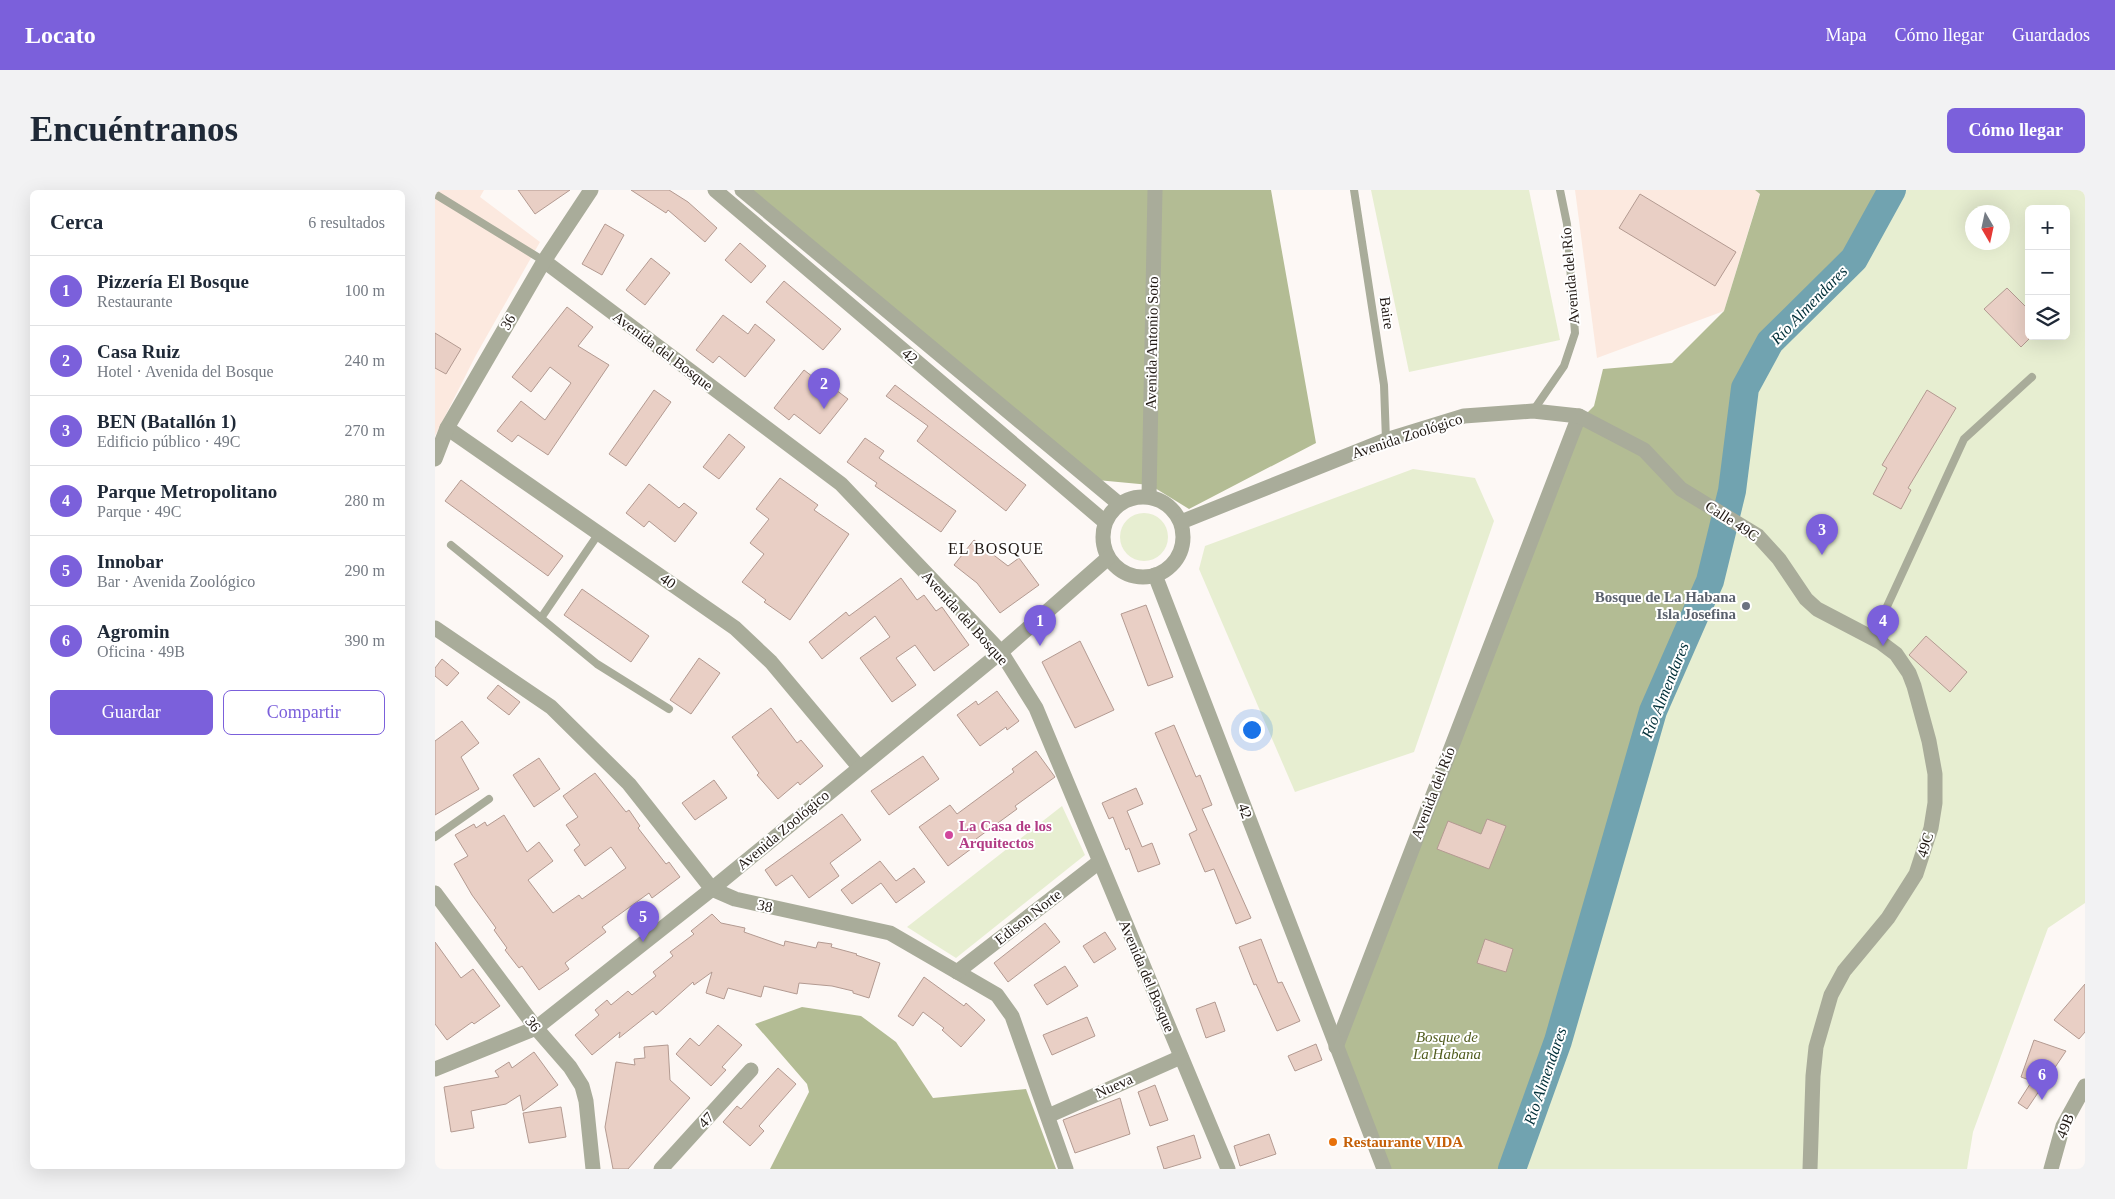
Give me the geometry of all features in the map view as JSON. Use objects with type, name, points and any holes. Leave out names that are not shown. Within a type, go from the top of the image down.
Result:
[{"type":"street","name":"36","points":[[435,459],[447,428],[543,261],[591,190]]},
{"type":"street","name":"42","points":[[715,190],[1105,522]]},
{"type":"street","name":"42","points":[[742,190],[1118,503]]},
{"type":"street","name":"Avenida Antonio Soto","points":[[1149,497],[1155,190]]},
{"type":"street","name":"Avenida del Bosque","points":[[543,261],[841,484],[1001,652],[1036,708],[1229,1169]]},
{"type":"street","name":"Avenida Zoológico","points":[[1181,522],[1386,440],[1464,416],[1533,411],[1579,416],[1644,450],[1681,489]]},
{"type":"street","name":"Avenida del Río","points":[[1336,1047],[1579,416]]},
{"type":"street","name":"40","points":[[447,428],[735,628],[771,662],[859,767]]},
{"type":"street","name":"Calle 49C","points":[[1681,489],[1758,536],[1779,559]]},
{"type":"street","points":[[1137,497],[1149,497],[1168,505],[1181,522],[1184,535],[1182,548],[1176,560],[1167,570],[1155,575],[1142,577],[1129,575],[1120,571],[1109,558],[1104,548],[1102,536],[1110,511],[1118,503],[1137,497]]},
{"type":"street","name":"Avenida Zoológico","points":[[435,1069],[535,1028],[712,889],[1001,652],[1109,558]]},
{"type":"street","name":"49C","points":[[1779,559],[1801,594],[1817,609],[1872,638],[1896,654],[1909,674],[1914,686],[1929,741],[1935,774],[1935,803],[1931,828],[1916,874],[1888,918],[1844,971],[1831,995],[1816,1047],[1813,1076],[1810,1169]]},
{"type":"street","name":"42","points":[[1155,575],[1336,1047]]},
{"type":"street","name":"38","points":[[435,628],[551,707],[629,784],[712,889],[735,899],[890,933],[997,995],[1012,1016],[1066,1169]]},
{"type":"street","name":"Edison Norte","points":[[957,972],[1099,862]]},
{"type":"street","name":"36","points":[[435,893],[535,1028],[570,1067],[582,1086],[586,1101],[593,1169]]},
{"type":"street","points":[[1336,1047],[1384,1169]]},
{"type":"street","name":"Nueva","points":[[1048,1116],[1181,1057]]},
{"type":"street","name":"47","points":[[661,1169],[751,1070]]},
{"type":"street","name":"49B","points":[[2051,1169],[2063,1126],[2085,1086]]},
{"type":"lane","name":"Baire","points":[[1354,190],[1384,385],[1386,440]]},
{"type":"lane","name":"Avenida del Río","points":[[1533,411],[1563,366],[1575,333],[1567,224],[1560,190]]},
{"type":"lane","points":[[435,194],[543,261]]},
{"type":"lane","points":[[1872,638],[1964,440],[2032,377]]},
{"type":"lane","points":[[541,618],[599,533]]},
{"type":"lane","points":[[451,545],[597,664],[669,709]]},
{"type":"lane","points":[[435,837],[489,799]]},
{"type":"shaded area","points":[[435,190],[484,190],[480,197],[540,242],[476,355],[435,436]]},
{"type":"shaded area","points":[[1575,190],[1755,190],[1760,193],[1724,311],[1597,358]]},
{"type":"green space","points":[[746,190],[1271,190],[1316,443],[1189,509],[1150,485],[1097,480]]},
{"type":"green space","points":[[1371,190],[1529,190],[1560,340],[1409,372]]},
{"type":"green space","name":"Bosque de La Habana","points":[[1755,190],[1900,190],[1854,259],[1770,342],[1745,388],[1732,491],[1710,581],[1653,712],[1558,1041],[1512,1169],[1378,1169],[1336,1047],[1580,420],[1594,406],[1603,369],[1672,363],[1724,311],[1760,194]]},
{"type":"green space","points":[[1900,190],[2085,190],[2085,903],[2048,928],[1973,1132],[1967,1169],[1512,1169],[1558,1041],[1653,712],[1710,581],[1732,491],[1745,388],[1770,342],[1854,259]]},
{"type":"green space","points":[[1413,469],[1475,478],[1494,521],[1414,752],[1295,792],[1199,569],[1205,546]]},
{"type":"green space","points":[[1144,513],[1153,515],[1161,520],[1166,528],[1168,537],[1166,546],[1161,554],[1153,559],[1144,561],[1135,559],[1127,554],[1122,546],[1120,537],[1122,528],[1127,520],[1135,515]]},
{"type":"green space","points":[[1062,806],[1085,855],[956,958],[907,927]]},
{"type":"green space","points":[[802,1007],[861,1016],[896,1042],[933,1098],[1026,1089],[1056,1169],[770,1169],[809,1092],[807,1084],[755,1024]]},
{"type":"building","points":[[518,190],[570,190],[535,214]]},
{"type":"building","points":[[631,190],[669,190],[688,202],[717,228],[705,242],[668,210],[666,213]]},
{"type":"building","points":[[1640,194],[1736,252],[1715,286],[1619,228]]},
{"type":"building","points":[[605,224],[624,235],[602,275],[582,264]]},
{"type":"building","points":[[740,243],[766,266],[751,283],[725,260]]},
{"type":"building","points":[[651,258],[670,273],[645,305],[626,290]]},
{"type":"building","points":[[784,281],[841,329],[823,350],[766,302]]},
{"type":"building","points":[[2007,288],[2025,306],[2025,340],[2028,340],[2021,347],[1984,309]]},
{"type":"building","points":[[567,307],[593,327],[578,346],[609,365],[548,455],[518,435],[512,442],[497,431],[521,401],[545,420],[571,383],[550,367],[531,392],[512,377]]},
{"type":"building","points":[[723,315],[748,334],[755,324],[775,340],[745,377],[719,356],[713,363],[696,350]]},
{"type":"building","points":[[435,333],[461,349],[446,374],[435,368]]},
{"type":"building","points":[[804,370],[826,387],[828,384],[848,399],[820,434],[794,414],[789,420],[774,408]]},
{"type":"building","points":[[895,385],[1026,485],[1006,511],[917,441],[928,426],[886,396]]},
{"type":"building","points":[[654,390],[671,402],[626,466],[609,454]]},
{"type":"building","points":[[1927,390],[1956,408],[1908,488],[1911,490],[1901,509],[1873,494],[1887,468],[1882,465]]},
{"type":"building","points":[[729,434],[745,447],[719,479],[703,467]]},
{"type":"building","points":[[865,438],[884,451],[879,458],[956,511],[941,532],[875,486],[877,483],[847,462]]},
{"type":"building","points":[[780,478],[818,505],[814,510],[849,534],[790,620],[764,602],[766,600],[742,582],[764,554],[750,543],[769,519],[756,509]]},
{"type":"building","points":[[461,480],[563,556],[548,576],[445,501]]},
{"type":"building","points":[[649,484],[679,508],[684,503],[697,513],[675,542],[649,521],[644,527],[626,513]]},
{"type":"building","points":[[974,540],[1008,566],[1019,558],[1039,585],[1000,613],[977,583],[954,565]]},
{"type":"building","points":[[901,578],[917,600],[924,595],[936,611],[942,607],[969,645],[934,671],[915,645],[896,658],[916,685],[892,702],[860,658],[890,637],[875,616],[822,659],[809,642],[846,612],[849,616]]},
{"type":"building","points":[[582,589],[649,636],[631,662],[564,615]]},
{"type":"building","points":[[1146,605],[1173,677],[1148,686],[1121,614]]},
{"type":"building","points":[[1926,636],[1967,672],[1950,692],[1909,655]]},
{"type":"building","points":[[1080,641],[1114,710],[1075,728],[1042,662]]},
{"type":"building","points":[[699,658],[720,673],[691,714],[670,700]]},
{"type":"building","points":[[442,659],[459,673],[447,686],[435,676],[435,668]]},
{"type":"building","points":[[498,685],[520,702],[509,715],[487,698]]},
{"type":"building","points":[[997,691],[1019,721],[1007,730],[1006,727],[980,746],[957,715],[976,701],[978,705]]},
{"type":"building","points":[[771,708],[797,743],[801,740],[823,766],[800,785],[798,782],[778,799],[757,775],[759,773],[732,737]]},
{"type":"building","points":[[462,721],[479,743],[461,757],[479,789],[435,815],[435,741]]},
{"type":"building","points":[[1174,725],[1196,777],[1200,775],[1212,805],[1202,809],[1251,918],[1236,924],[1214,869],[1205,872],[1189,834],[1197,830],[1155,733]]},
{"type":"building","points":[[1036,751],[1055,777],[1015,806],[1017,809],[976,839],[979,843],[948,866],[919,827],[950,805],[957,814],[1014,772],[1012,769]]},
{"type":"building","points":[[923,756],[939,779],[889,815],[871,791]]},
{"type":"building","points":[[539,758],[560,789],[534,807],[513,775]]},
{"type":"building","points":[[595,773],[626,812],[629,810],[640,826],[638,828],[666,864],[669,862],[680,877],[652,898],[649,893],[602,927],[606,932],[565,963],[569,969],[539,990],[522,966],[519,968],[505,950],[507,948],[494,930],[496,928],[472,895],[454,864],[468,856],[455,835],[474,824],[476,828],[485,822],[487,826],[504,815],[527,852],[539,842],[553,861],[528,880],[553,913],[579,895],[582,899],[626,868],[611,847],[585,866],[574,850],[580,845],[566,825],[578,817],[563,796]]},
{"type":"building","points":[[714,780],[727,798],[695,820],[682,803]]},
{"type":"building","points":[[1136,788],[1143,804],[1127,811],[1142,847],[1152,843],[1160,864],[1138,872],[1129,848],[1126,850],[1113,817],[1109,819],[1102,803]]},
{"type":"building","points":[[842,814],[861,840],[830,863],[839,876],[809,898],[792,875],[776,886],[765,870]]},
{"type":"building","points":[[1487,819],[1506,826],[1489,869],[1437,849],[1448,821],[1481,834]]},
{"type":"building","points":[[880,861],[896,881],[914,868],[925,882],[896,903],[881,883],[852,904],[841,890]]},
{"type":"building","points":[[712,914],[721,923],[745,928],[744,932],[784,946],[785,941],[816,948],[818,942],[832,944],[831,947],[880,963],[869,998],[853,993],[853,991],[832,986],[799,983],[797,994],[764,986],[761,997],[728,988],[724,999],[706,993],[712,972],[694,985],[693,982],[656,1015],[653,1011],[619,1038],[620,1032],[592,1055],[575,1035],[599,1015],[595,1010],[607,1000],[611,1005],[628,991],[632,995],[656,976],[653,972],[673,956],[670,952],[694,934],[691,931]]},
{"type":"building","points":[[1045,923],[1060,942],[1008,982],[994,963]]},
{"type":"building","points":[[1105,932],[1116,949],[1094,963],[1083,946]]},
{"type":"building","points":[[1261,939],[1278,983],[1282,982],[1300,1021],[1277,1031],[1256,984],[1254,985],[1239,947]]},
{"type":"building","points":[[1485,939],[1513,949],[1506,972],[1477,963]]},
{"type":"building","points":[[435,942],[461,978],[473,969],[500,1006],[474,1024],[472,1022],[447,1040],[435,1024]]},
{"type":"building","points":[[1065,966],[1078,986],[1047,1005],[1034,985]]},
{"type":"building","points":[[924,977],[964,1006],[966,1003],[985,1020],[961,1047],[942,1030],[944,1028],[923,1012],[913,1026],[898,1016]]},
{"type":"building","points":[[2085,984],[2085,1032],[2079,1039],[2054,1020]]},
{"type":"building","points":[[1215,1002],[1225,1031],[1206,1038],[1196,1009]]},
{"type":"building","points":[[1087,1017],[1095,1036],[1052,1055],[1043,1035]]},
{"type":"building","points":[[718,1025],[742,1045],[722,1067],[726,1070],[711,1086],[676,1054],[690,1038],[699,1046]]},
{"type":"building","points":[[2034,1040],[2066,1051],[2027,1109],[2018,1103],[2032,1081],[2021,1077]]},
{"type":"building","points":[[1316,1044],[1322,1060],[1295,1071],[1288,1056]]},
{"type":"building","points":[[668,1045],[670,1080],[690,1098],[628,1169],[613,1169],[605,1127],[616,1062],[635,1065],[634,1059],[645,1058],[644,1047]]},
{"type":"building","points":[[534,1052],[558,1085],[523,1111],[520,1095],[506,1104],[471,1111],[474,1128],[451,1132],[444,1087],[499,1077],[495,1071],[509,1062],[512,1068]]},
{"type":"building","points":[[778,1068],[796,1084],[759,1126],[764,1131],[750,1146],[723,1122],[737,1106],[741,1109]]},
{"type":"building","points":[[1155,1085],[1168,1120],[1150,1126],[1138,1092]]},
{"type":"building","points":[[1120,1098],[1130,1134],[1075,1153],[1063,1120]]},
{"type":"building","points":[[561,1107],[566,1137],[529,1143],[523,1113]]},
{"type":"building","points":[[1269,1134],[1276,1154],[1240,1166],[1234,1146]]},
{"type":"building","points":[[1194,1135],[1201,1158],[1164,1169],[1157,1147]]},
{"type":"waterway","name":"Río Almendares","points":[[1512,1169],[1558,1041],[1653,711],[1710,581],[1732,491],[1745,388],[1770,342],[1854,259],[1892,190]]},
{"type":"place","name":"Casa Ruiz","points":[[824,409]]},
{"type":"place","name":"BEN (Batallón 1)","points":[[1822,555]]},
{"type":"place","name":"Bosque de La Habana Isla Josefina","points":[[1746,606]]},
{"type":"place","name":"Pizzería El Bosque","points":[[1040,646]]},
{"type":"place","name":"Parque Metropolitano","points":[[1883,646]]},
{"type":"place","name":"La Casa de los Arquitectos","points":[[949,835]]},
{"type":"place","name":"Innobar","points":[[643,942]]},
{"type":"place","name":"Agromin","points":[[2042,1100]]},
{"type":"place","name":"Restaurante VIDA","points":[[1333,1142]]},
{"type":"district","name":"EL BOSQUE","points":[[996,548]]}]
